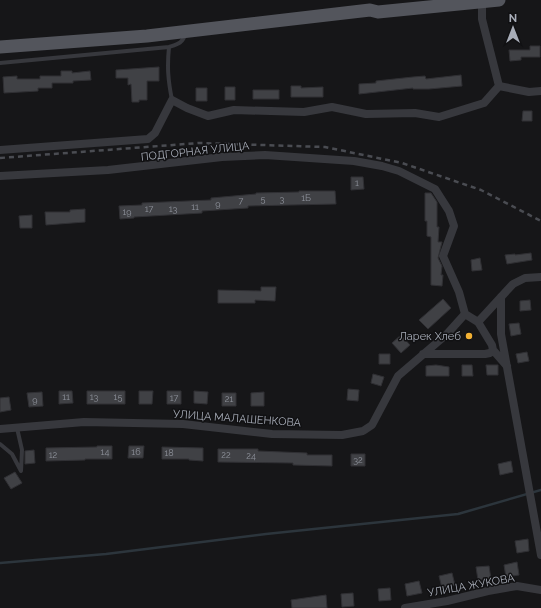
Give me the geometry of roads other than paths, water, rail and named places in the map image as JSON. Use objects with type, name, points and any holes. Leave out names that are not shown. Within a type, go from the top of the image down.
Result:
[{"type":"main road","points":[[0,47],[147,36],[370,10],[378,12],[499,0]]},
{"type":"street","points":[[482,2],[482,19],[499,86]]},
{"type":"street","points":[[499,86],[529,92],[541,91]]},
{"type":"street","points":[[0,150],[148,139],[155,133],[172,100],[187,108],[208,116],[234,110],[304,112],[332,107],[366,114],[415,113],[438,117],[484,103],[499,86]]},
{"type":"street","name":"ПОДГОРНАЯ УЛИЦА","points":[[0,176],[108,170],[222,157],[266,155],[354,161],[399,171],[435,189],[449,211],[454,226],[443,256],[459,292],[465,314]]},
{"type":"street","points":[[478,322],[517,282],[525,278],[541,277]]},
{"type":"street","points":[[501,297],[501,334],[541,555]]},
{"type":"street","points":[[465,314],[478,322],[492,345],[493,350],[508,367]]},
{"type":"street","name":"УЛИЦА МАЛАШЕНКОВА","points":[[0,429],[84,422],[183,424],[272,434],[342,435],[362,431],[372,425],[398,376],[447,334],[465,314]]},
{"type":"street","points":[[423,354],[485,354],[490,353],[493,350]]},
{"type":"street","name":"УЛИЦА ЖУКОВА","points":[[405,608],[447,601],[517,586],[541,590]]},
{"type":"lane","points":[[0,63],[169,47],[178,44],[183,40],[185,31]]},
{"type":"lane","points":[[169,47],[167,66],[168,82],[172,100]]},
{"type":"lane","points":[[0,444],[12,454],[21,470],[22,450],[17,427]]},
{"type":"waterway","points":[[0,563],[106,554],[266,534],[458,514],[541,490]]},
{"type":"railway","points":[[0,158],[199,143],[325,147],[402,163],[481,190],[541,221]]},
{"type":"place","name":"Ларек Хлеб","points":[[469,336]]}]
